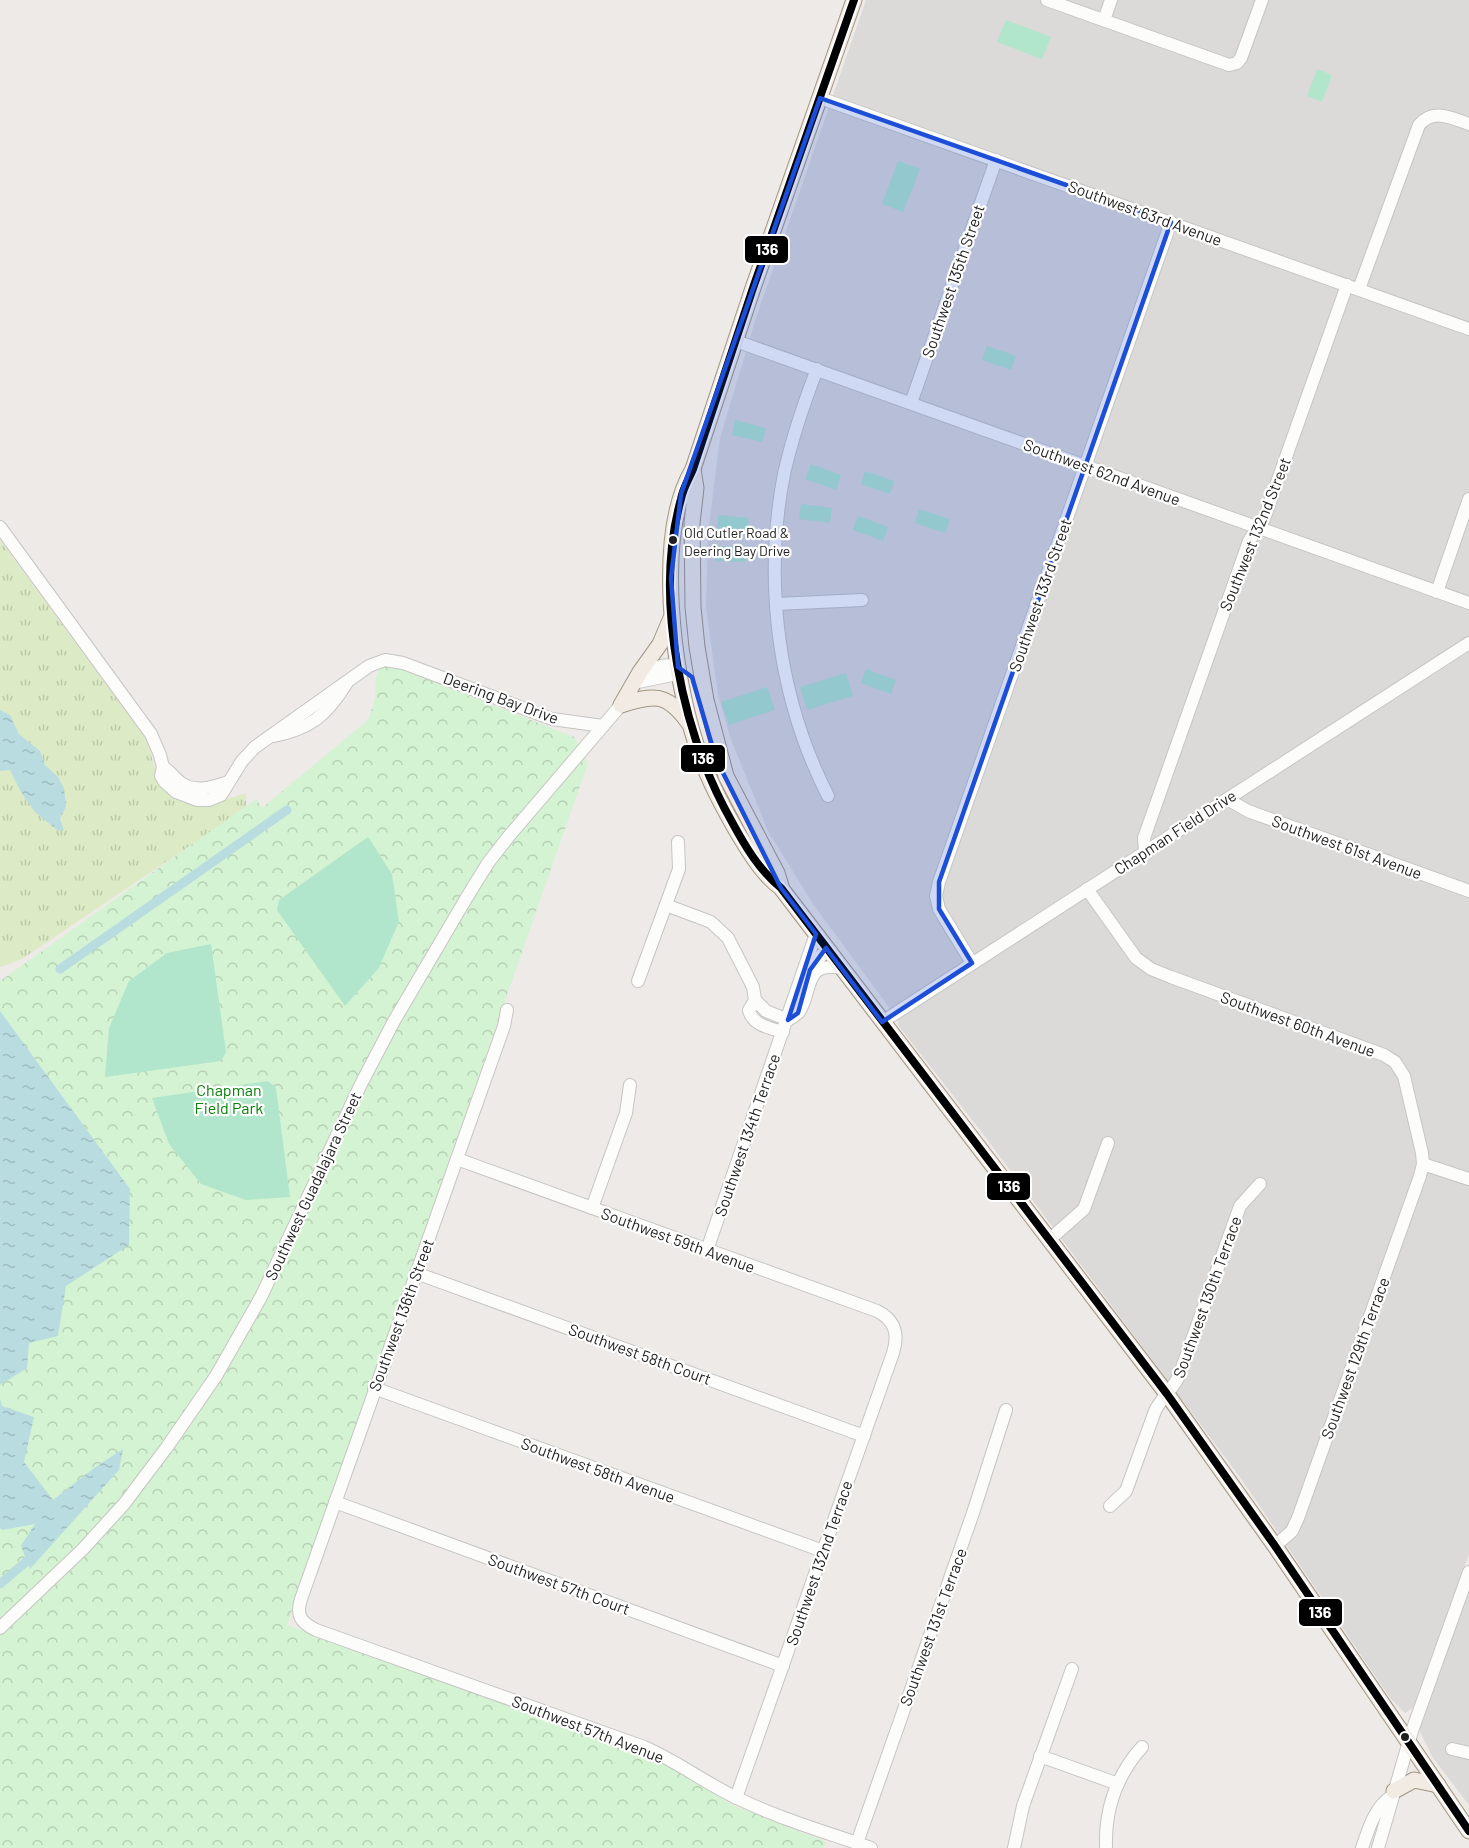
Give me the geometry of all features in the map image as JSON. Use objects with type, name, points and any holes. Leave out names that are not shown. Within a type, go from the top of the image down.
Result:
[{"type":"main road","points":[[854,0],[678,507],[672,558],[670,618],[690,723],[708,776],[734,826],[769,879],[781,888],[1167,1394],[1275,1546],[1469,1831]]},
{"type":"main road","points":[[678,667],[685,660],[688,648],[684,579],[696,488],[693,469]]},
{"type":"main road","points":[[692,523],[693,608],[700,664],[706,700],[726,776]]},
{"type":"main road","points":[[621,705],[660,644],[670,618]]},
{"type":"main road","points":[[678,667],[688,672],[694,681],[709,740],[777,873],[781,888]]},
{"type":"main road","points":[[621,705],[645,698],[662,698],[676,706],[690,723]]},
{"type":"main road","points":[[1392,1797],[1414,1780],[1438,1785]]},
{"type":"street","points":[[1047,0],[1225,64],[1237,63],[1243,53],[1262,0]]},
{"type":"street","points":[[1104,20],[1111,0]]},
{"type":"street","name":"Southwest 63rd Avenue","points":[[820,98],[1469,329]]},
{"type":"street","name":"Southwest 132nd Street","points":[[1144,852],[1144,838],[1249,541],[1264,519],[1353,287],[1419,125],[1425,118],[1432,115],[1444,116],[1469,124]]},
{"type":"street","name":"Southwest 135th Street","points":[[911,403],[996,160]]},
{"type":"street","name":"Southwest 133rd Street","points":[[972,963],[936,903],[937,890],[1171,222]]},
{"type":"street","name":"Southwest 62nd Avenue","points":[[736,341],[1469,603]]},
{"type":"street","points":[[817,369],[796,429],[782,488],[776,554],[776,604],[783,663],[794,708],[807,749],[828,796]]},
{"type":"street","points":[[1437,592],[1469,499]]},
{"type":"street","name":"Deering Bay Drive","points":[[0,527],[152,734],[163,767],[162,776],[169,787],[190,799],[202,800],[221,795],[247,754],[372,663],[394,660],[552,719],[603,726]]},
{"type":"street","points":[[776,604],[862,600]]},
{"type":"street","name":"Chapman Field Drive","points":[[882,1022],[1469,644]]},
{"type":"street","points":[[603,726],[638,682],[672,675],[678,667]]},
{"type":"street","name":"Southwest Guadalajara Street","points":[[0,1628],[83,1549],[124,1504],[216,1376],[261,1297],[361,1084],[394,1021],[467,897],[488,863],[509,836],[603,726]]},
{"type":"street","name":"Southwest 61st Avenue","points":[[1227,799],[1248,811],[1469,891]]},
{"type":"street","points":[[638,981],[679,869],[678,842]]},
{"type":"street","name":"Southwest 60th Avenue","points":[[1087,889],[1130,952],[1150,969],[1376,1052],[1395,1062],[1407,1086],[1423,1164]]},
{"type":"street","points":[[666,905],[711,922],[725,934],[753,987],[755,1000],[785,1026]]},
{"type":"street","name":"Southwest 134th Terrace","points":[[707,1250],[816,934]]},
{"type":"street","name":"Southwest 134th Terrace","points":[[785,1026],[798,1013],[809,982],[810,970],[827,949]]},
{"type":"street","points":[[809,982],[814,973],[823,967],[841,968]]},
{"type":"street","name":"Southwest 136th Street","points":[[300,1620],[298,1615],[300,1604],[334,1503],[504,1026],[507,1010]]},
{"type":"street","points":[[592,1208],[626,1113],[630,1085]]},
{"type":"street","points":[[1048,1240],[1084,1209],[1108,1143]]},
{"type":"street","name":"Southwest 59th Avenue","points":[[457,1159],[877,1311],[887,1318],[894,1328]]},
{"type":"street","points":[[1423,1164],[1469,1179]]},
{"type":"street","name":"Southwest 129th Terrace","points":[[1275,1546],[1292,1531],[1298,1518],[1416,1191],[1423,1164]]},
{"type":"street","name":"Southwest 130th Terrace","points":[[1110,1506],[1126,1491],[1155,1411],[1179,1376],[1240,1206],[1260,1184]]},
{"type":"street","name":"Southwest 58th Court","points":[[416,1273],[864,1436]]},
{"type":"street","name":"Southwest 132nd Terrace","points":[[736,1798],[895,1347],[894,1328]]},
{"type":"street","name":"Southwest 58th Avenue","points":[[374,1388],[823,1551]]},
{"type":"street","name":"Southwest 131st Terrace","points":[[857,1843],[974,1513],[1006,1410]]},
{"type":"street","name":"Southwest 57th Court","points":[[334,1503],[783,1666]]},
{"type":"street","points":[[1378,1848],[1409,1744],[1469,1572]]},
{"type":"street","name":"Southwest 57th Avenue","points":[[300,1620],[320,1631],[644,1747],[736,1798],[839,1843],[857,1843],[872,1848]]},
{"type":"street","points":[[1014,1848],[1020,1816],[1072,1669]]},
{"type":"street","points":[[1106,1845],[1107,1817],[1118,1784],[1130,1760],[1142,1747]]},
{"type":"street","points":[[1452,1749],[1469,1753]]},
{"type":"street","points":[[1040,1756],[1118,1784]]},
{"type":"street","points":[[1362,1848],[1375,1813],[1383,1802],[1392,1797]]},
{"type":"street","points":[[1372,1848],[1383,1815],[1392,1797]]},
{"type":"street","points":[[830,1848],[839,1843]]},
{"type":"highlighted area","points":[[820,98],[1171,222],[939,882],[939,909],[972,963],[882,1022],[826,948],[810,970],[798,1013],[788,1020],[816,934],[781,888],[716,759],[692,677],[678,667],[671,578],[681,494]]},
{"type":"shaded area","points":[[866,0],[1469,0],[1469,637],[891,1010],[813,904],[768,831],[730,737],[718,695],[706,607],[708,533],[720,438],[756,318]]},
{"type":"shaded area","points":[[1469,651],[1469,1554],[1414,1707],[1405,1713],[1390,1698],[1242,1480],[980,1130],[898,1025],[899,1017]]},
{"type":"shaded area","points":[[1469,1590],[1469,1805],[1433,1758],[1419,1730]]},
{"type":"green space","points":[[1006,20],[1051,37],[1042,59],[997,42]]},
{"type":"green space","points":[[1317,69],[1332,75],[1322,102],[1307,96]]},
{"type":"green space","points":[[898,161],[920,169],[903,212],[882,204]]},
{"type":"green space","points":[[987,346],[1016,356],[1011,370],[982,360]]},
{"type":"green space","points":[[735,420],[766,428],[762,442],[732,435]]},
{"type":"green space","points":[[811,464],[841,475],[836,490],[805,479]]},
{"type":"green space","points":[[865,471],[894,481],[890,494],[861,484]]},
{"type":"green space","points":[[801,504],[832,508],[830,523],[799,519]]},
{"type":"green space","points":[[919,509],[950,519],[945,533],[915,523]]},
{"type":"green space","points":[[718,515],[749,518],[748,531],[717,529]]},
{"type":"green space","points":[[858,516],[888,527],[883,541],[853,530]]},
{"type":"green space","points":[[0,540],[149,743],[155,768],[166,788],[174,796],[196,804],[210,803],[246,793],[246,808],[22,959],[0,967]]},
{"type":"green space","points":[[716,546],[747,547],[746,562],[715,561]]},
{"type":"green space","name":"Chapman Field Park","points":[[393,666],[574,737],[588,763],[287,1625],[662,1762],[732,1805],[826,1842],[823,1848],[0,1848],[0,981],[256,799],[262,808],[368,720],[375,699],[376,677],[380,668]]},
{"type":"green space","points":[[866,669],[896,680],[891,694],[861,683]]},
{"type":"green space","points":[[846,673],[853,696],[807,710],[800,687]]},
{"type":"green space","points":[[767,687],[775,710],[729,725],[721,702]]},
{"type":"green space","points":[[368,837],[392,874],[399,922],[378,969],[345,1006],[277,910],[279,900]]},
{"type":"green space","points":[[211,944],[226,1052],[221,1061],[105,1077],[109,1028],[129,981],[167,953]]},
{"type":"green space","points":[[268,1081],[276,1088],[290,1197],[246,1200],[201,1184],[169,1144],[152,1098]]},
{"type":"water","points":[[0,710],[10,715],[19,734],[40,751],[45,765],[58,777],[64,788],[66,806],[60,819],[64,830],[58,831],[35,812],[21,792],[10,770],[0,771]]},
{"type":"water","points":[[0,1011],[130,1189],[129,1245],[66,1286],[58,1336],[29,1343],[27,1368],[0,1385]]},
{"type":"water","points":[[0,1399],[2,1406],[34,1417],[24,1462],[53,1500],[123,1449],[119,1470],[30,1569],[21,1546],[35,1524],[2,1530],[0,1528]]},
{"type":"waterway","points":[[60,969],[287,810]]},
{"type":"waterway","points":[[0,1584],[27,1561]]},
{"type":"transit line","name":"136","points":[[854,0],[681,499],[673,538],[670,579],[672,622],[677,665],[699,748],[714,787],[753,857],[781,888],[1167,1394],[1275,1546],[1469,1831]]},
{"type":"place","name":"Old Cutler Road & Deering Bay Drive","points":[[673,540]]}]
